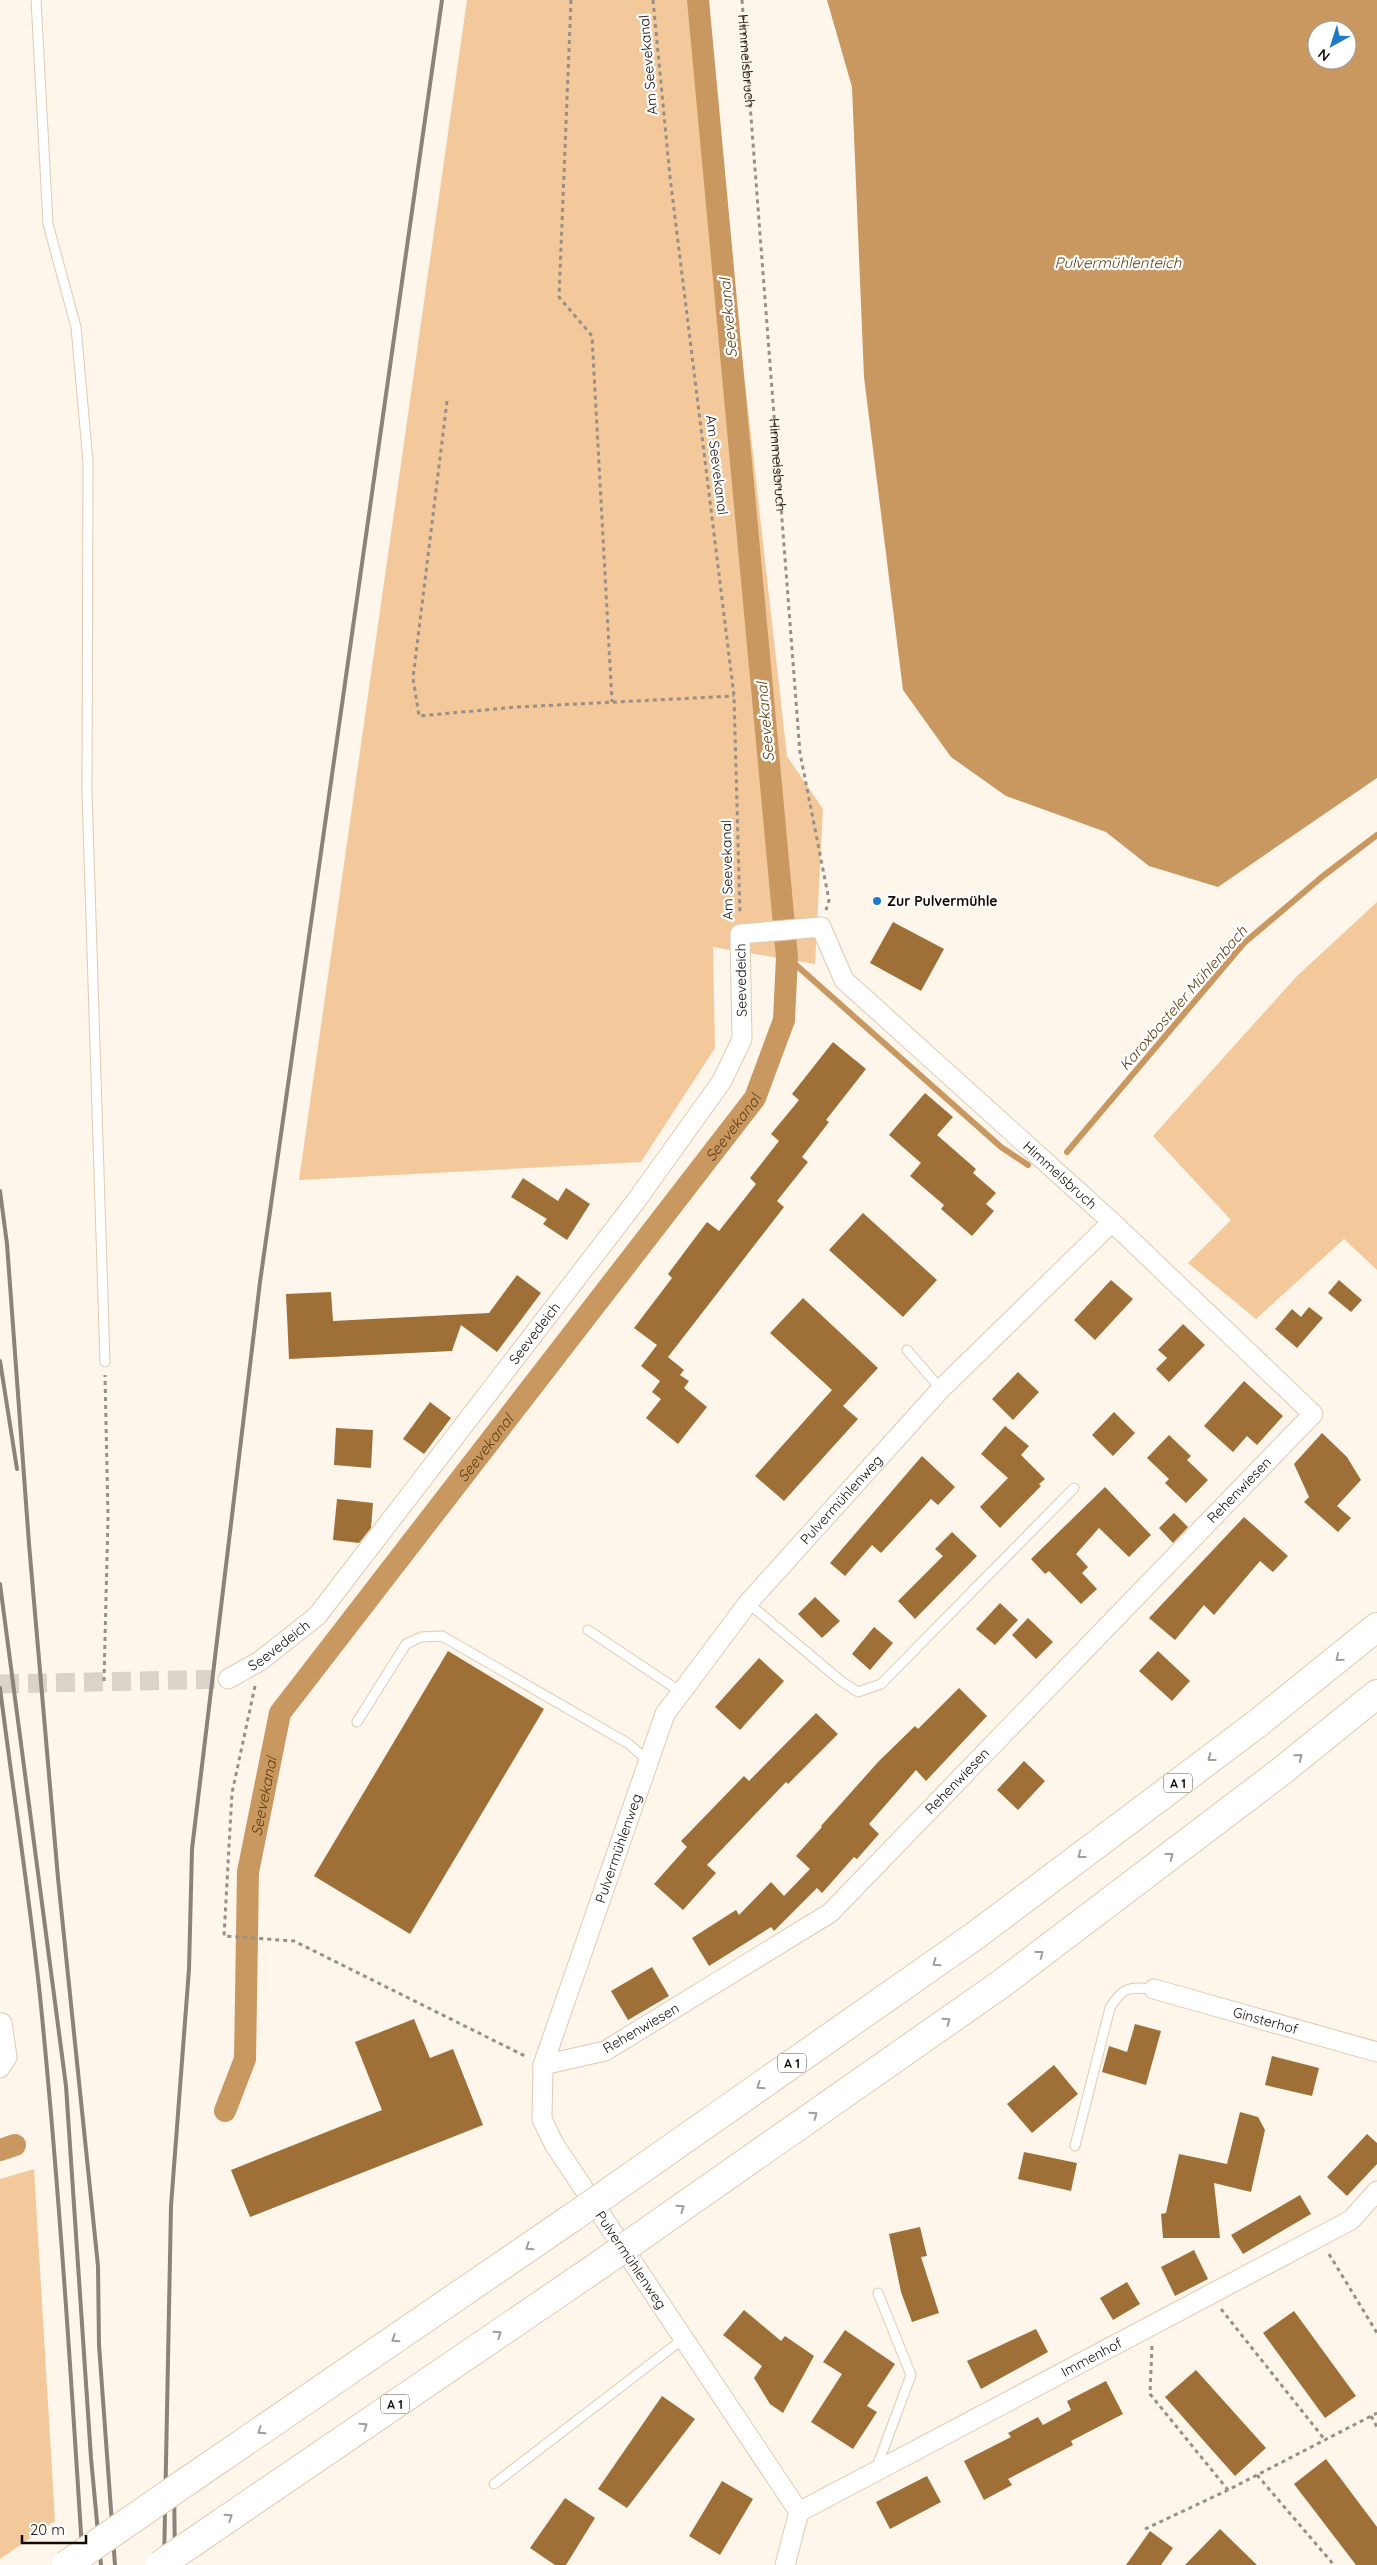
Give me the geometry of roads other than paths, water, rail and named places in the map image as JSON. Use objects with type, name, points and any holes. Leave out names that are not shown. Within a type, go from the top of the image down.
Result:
[{"type":"highway","name":"A 1","points":[[66,2565],[609,2192],[976,1935],[1258,1723],[1377,1627]]},
{"type":"highway","name":"A 1","points":[[160,2565],[601,2264],[1002,1984],[1283,1770],[1377,1694]]},
{"type":"street","name":"Himmelsbruch","points":[[740,934],[817,927],[844,980],[1112,1222],[1313,1414]]},
{"type":"street","name":"Seevedeich","points":[[228,1679],[260,1661],[317,1616],[636,1201],[722,1081],[742,1039],[740,934]]},
{"type":"street","name":"Pulvermühlenweg","points":[[799,2512],[554,2144],[542,2120],[543,2066],[665,1714],[748,1603],[941,1389],[1112,1222]]},
{"type":"street","name":"Rehenwiesen","points":[[543,2066],[605,2051],[830,1912],[1313,1414]]},
{"type":"street","name":"Ginsterhof","points":[[1154,1989],[1377,2052]]},
{"type":"street","points":[[0,2068],[7,2057],[2,2023]]},
{"type":"street","name":"Immenhof","points":[[799,2512],[1351,2220],[1377,2191]]},
{"type":"street","points":[[785,2565],[799,2512]]},
{"type":"lane","points":[[36,0],[48,224],[76,327],[88,462],[88,792],[104,1362]]},
{"type":"lane","points":[[907,1350],[941,1389]]},
{"type":"lane","points":[[748,1603],[841,1681],[858,1692],[881,1684],[1074,1488]]},
{"type":"lane","points":[[588,1630],[681,1692]]},
{"type":"lane","points":[[357,1722],[406,1644],[421,1637],[442,1636],[629,1744],[649,1762]]},
{"type":"lane","points":[[1075,2146],[1110,2008],[1117,1996],[1130,1988],[1154,1989]]},
{"type":"lane","points":[[876,2472],[911,2375],[878,2293]]},
{"type":"lane","points":[[494,2484],[683,2338]]},
{"type":"water","name":"Pulvermühlenteich","points":[[827,0],[1377,0],[1377,778],[1218,887],[1149,866],[1106,832],[1006,796],[951,757],[903,690],[864,377],[852,87]]},
{"type":"waterway","name":"Seevekanal","points":[[225,2111],[245,2059],[248,1872],[280,1713],[755,1098],[784,1020],[787,957],[698,0]]},
{"type":"waterway","name":"Karoxbosteler Mühlenbach","points":[[1067,1152],[1244,943],[1323,876],[1377,835]]},
{"type":"waterway","name":"Karoxbosteler Mühlenbach","points":[[787,957],[1001,1147],[1028,1165]]},
{"type":"waterway","name":"Seevekanal","points":[[0,2150],[15,2145]]},
{"type":"tunnel","points":[[0,1684],[228,1679]]},
{"type":"railway","points":[[164,2565],[171,2206],[189,1969],[192,1849],[260,1282],[442,0]]},
{"type":"railway","points":[[0,1191],[7,1244],[29,1544],[58,1878],[98,2266],[99,2345],[115,2565]]},
{"type":"railway","points":[[0,1361],[17,1469]]},
{"type":"railway","points":[[0,1584],[66,2086],[91,2458],[101,2565]]},
{"type":"railway","points":[[0,1688],[31,1919],[47,2067],[64,2280],[83,2565]]},
{"type":"railway","points":[[174,2480],[175,2565]]},
{"type":"place","name":"Zur Pulvermühle","points":[[877,901]]}]
